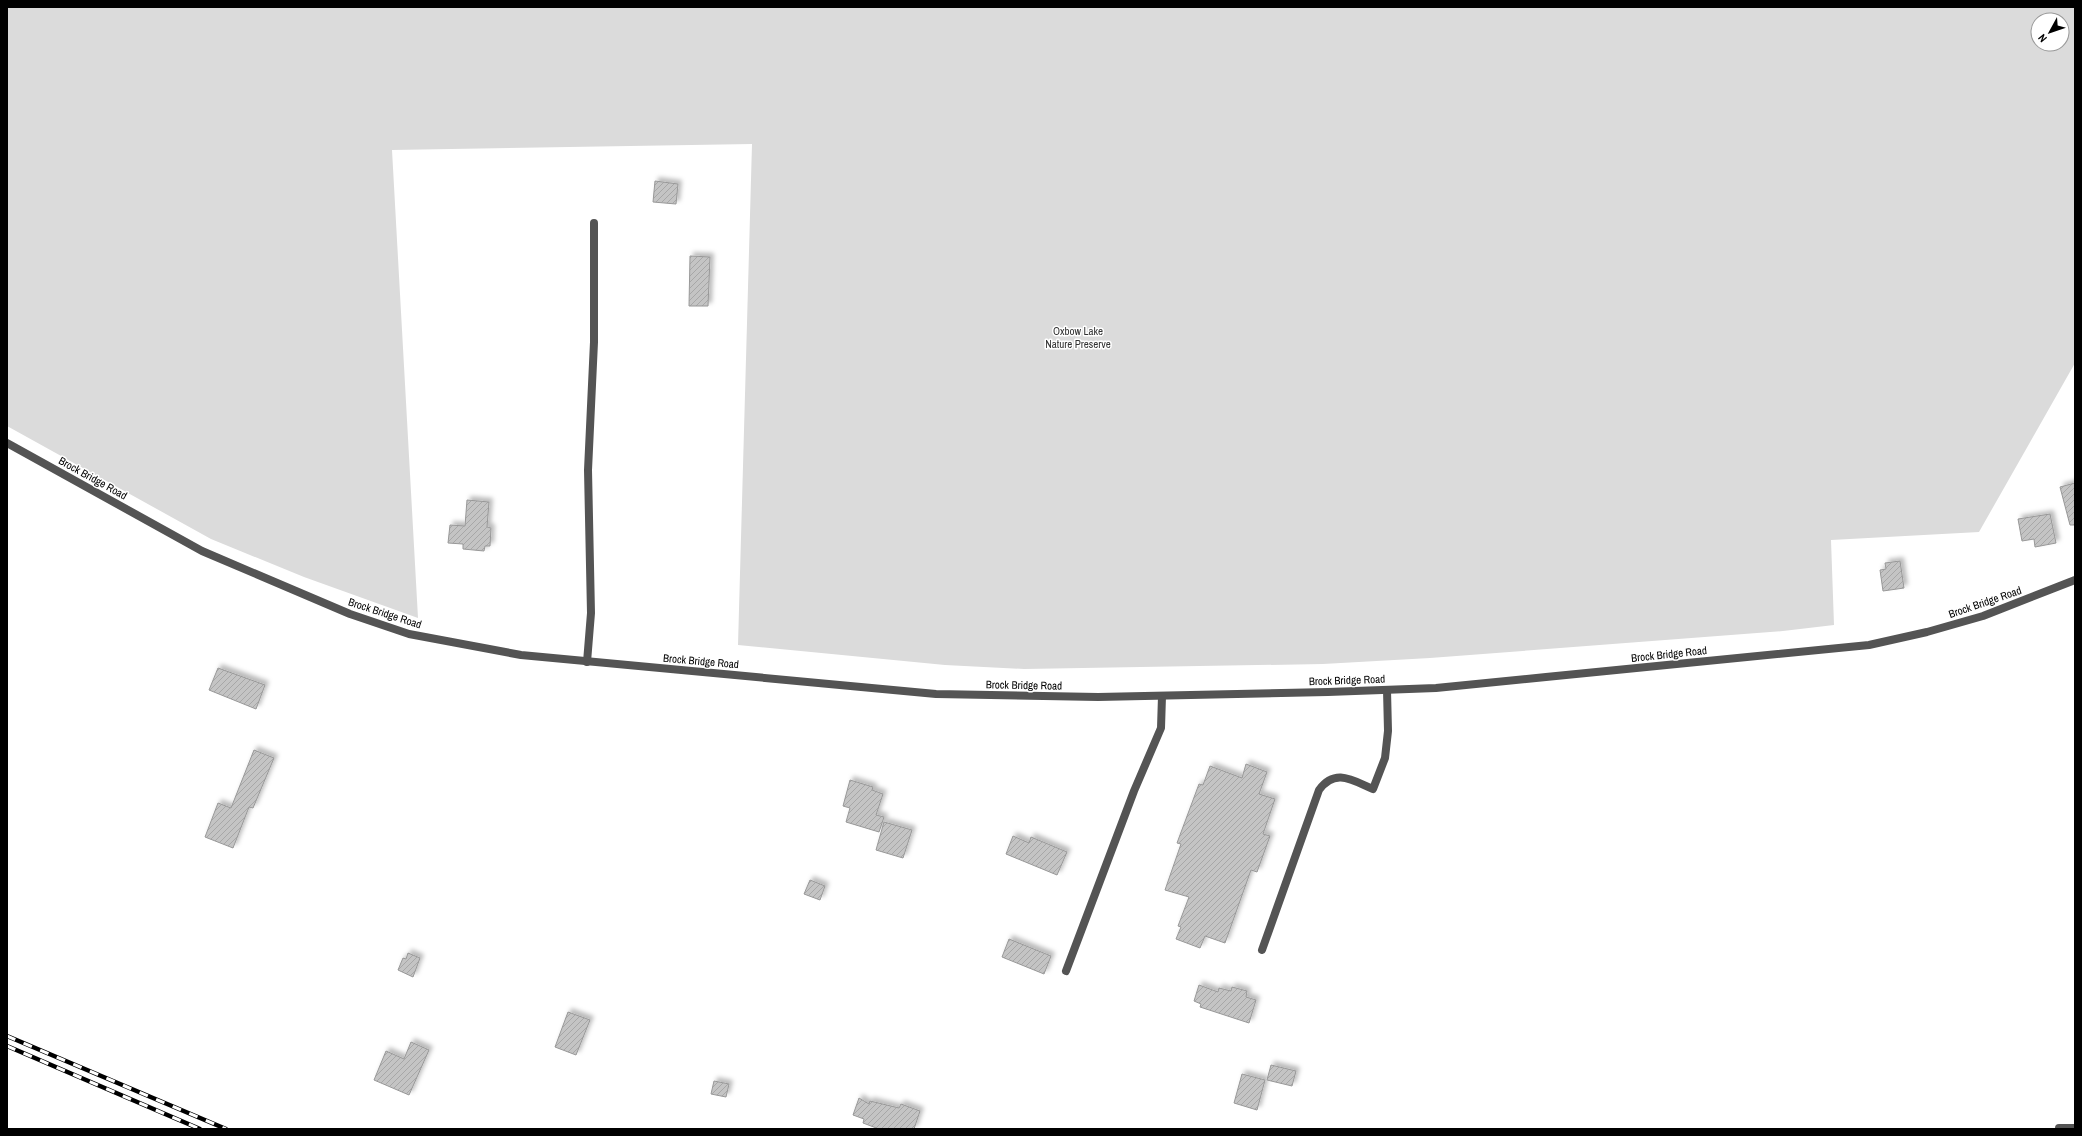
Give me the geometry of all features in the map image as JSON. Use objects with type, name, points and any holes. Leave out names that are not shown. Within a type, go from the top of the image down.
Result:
[{"type":"street","points":[[587,662],[591,612],[588,470],[594,342],[594,223]]},
{"type":"street","name":"Brock Bridge Road","points":[[7,443],[202,551],[350,614],[409,634],[521,655],[936,694],[1016,697],[1162,696],[1436,688],[1869,644],[1927,632],[1984,616],[2075,580]]},
{"type":"street","points":[[1262,950],[1319,790],[1325,782],[1334,777],[1347,778],[1373,789],[1385,758],[1388,731],[1387,690]]},
{"type":"street","points":[[1066,971],[1134,791],[1161,728],[1162,696]]},
{"type":"street","points":[[2059,1128],[2075,1128]]},
{"type":"green space","name":"Oxbow Lake Nature Preserve","points":[[7,7],[2075,7],[2075,363],[1979,532],[1831,540],[1834,625],[1783,631],[1430,658],[1323,664],[1024,669],[945,665],[738,645],[752,144],[392,150],[418,618],[304,577],[211,539],[7,426]]},
{"type":"building","points":[[655,181],[678,184],[676,204],[653,202]]},
{"type":"building","points":[[690,256],[710,257],[708,306],[689,306]]},
{"type":"building","points":[[2075,483],[2075,525],[2070,525],[2060,487]]},
{"type":"building","points":[[467,500],[489,502],[487,527],[491,528],[490,546],[485,546],[484,551],[463,549],[463,544],[448,543],[450,525],[465,526]]},
{"type":"building","points":[[2050,514],[2056,543],[2035,547],[2034,539],[2022,541],[2018,519]]},
{"type":"building","points":[[1900,561],[1904,588],[1883,591],[1880,570],[1886,569],[1885,563]]},
{"type":"building","points":[[218,668],[265,685],[256,709],[209,690]]},
{"type":"building","points":[[254,750],[274,758],[253,808],[249,807],[233,848],[205,837],[218,803],[231,808]]},
{"type":"building","points":[[1246,764],[1267,772],[1259,794],[1275,799],[1263,834],[1270,836],[1257,872],[1251,870],[1225,943],[1205,936],[1200,948],[1176,939],[1181,927],[1178,926],[1189,897],[1165,890],[1181,844],[1177,843],[1199,784],[1203,785],[1210,766],[1242,778]]},
{"type":"building","points":[[850,780],[873,787],[872,790],[883,794],[876,815],[884,817],[879,832],[846,822],[850,808],[843,806]]},
{"type":"building","points":[[884,822],[912,830],[903,858],[876,850]]},
{"type":"building","points":[[1013,836],[1029,843],[1031,837],[1067,852],[1057,875],[1006,854]]},
{"type":"building","points":[[810,880],[825,886],[820,900],[804,894]]},
{"type":"building","points":[[1009,939],[1051,956],[1044,974],[1002,957]]},
{"type":"building","points":[[408,953],[420,958],[413,977],[398,970],[403,958],[406,959]]},
{"type":"building","points":[[1199,985],[1218,992],[1219,988],[1231,991],[1232,987],[1247,991],[1246,997],[1256,1000],[1249,1023],[1200,1007],[1201,1004],[1194,1001]]},
{"type":"building","points":[[568,1012],[590,1020],[576,1055],[555,1047]]},
{"type":"building","points":[[411,1042],[429,1050],[409,1095],[374,1080],[386,1051],[404,1059]]},
{"type":"building","points":[[1271,1065],[1296,1071],[1292,1086],[1267,1080]]},
{"type":"building","points":[[1242,1074],[1265,1080],[1257,1110],[1234,1103]]},
{"type":"building","points":[[714,1081],[729,1084],[726,1097],[711,1094]]},
{"type":"building","points":[[859,1098],[869,1104],[870,1101],[899,1108],[901,1104],[920,1111],[914,1129],[879,1129],[863,1123],[864,1119],[853,1115]]},
{"type":"railway","points":[[7,1036],[226,1129]]},
{"type":"railway","points":[[7,1046],[200,1129]]}]
